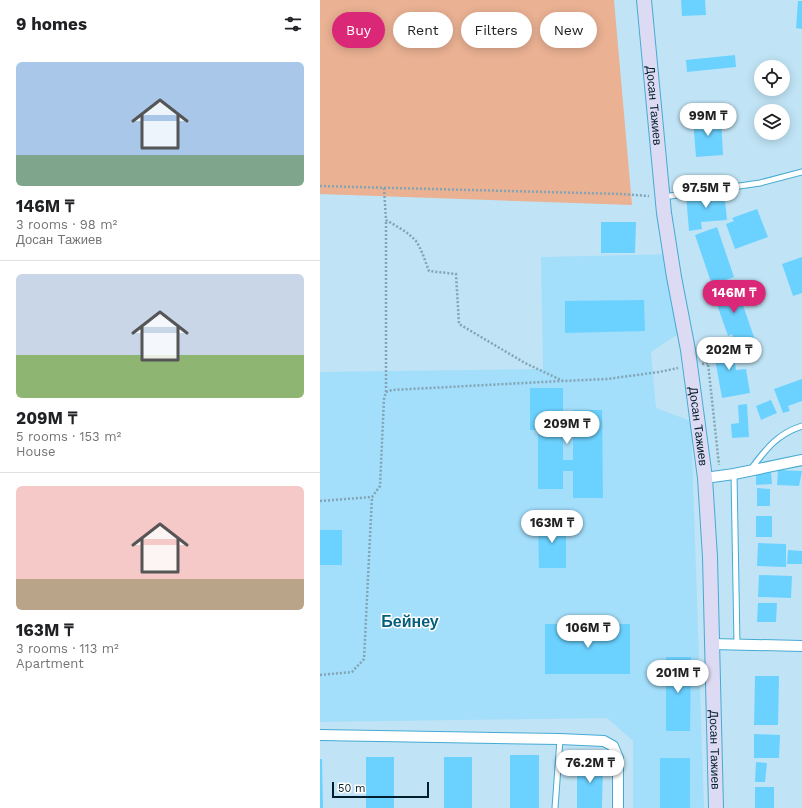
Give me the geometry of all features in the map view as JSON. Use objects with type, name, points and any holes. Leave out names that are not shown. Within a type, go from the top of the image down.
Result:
[{"type":"street","name":"Досан Тажиев","points":[[644,0],[664,213],[688,350],[705,478],[710,557],[716,808]]},
{"type":"street","points":[[705,478],[734,474],[802,460]]},
{"type":"street","points":[[712,644],[802,646]]},
{"type":"street","points":[[320,735],[604,741],[613,746],[618,758],[618,808]]},
{"type":"lane","points":[[662,197],[760,183],[802,172]]},
{"type":"lane","points":[[750,471],[769,446],[782,434],[802,426]]},
{"type":"lane","points":[[734,474],[737,645]]},
{"type":"lane","points":[[555,808],[560,739]]},
{"type":"path","points":[[320,186],[621,194],[662,197]]},
{"type":"path","points":[[320,675],[352,672],[364,659],[372,496],[380,486],[384,399],[386,392],[386,220],[384,188]]},
{"type":"path","points":[[386,220],[403,230],[415,241],[423,255],[429,271],[456,274],[459,324],[525,363],[563,381]]},
{"type":"path","points":[[386,392],[392,390],[607,379],[659,372],[708,363],[720,476]]},
{"type":"path","points":[[320,501],[372,496]]},
{"type":"shaded area","points":[[320,0],[614,0],[632,205],[320,194]]},
{"type":"shaded area","points":[[677,254],[678,334],[651,352],[656,408],[691,421],[704,808],[633,808],[633,741],[607,718],[320,722],[320,372],[543,369],[541,257]]},
{"type":"building","points":[[681,0],[705,0],[706,15],[682,16]]},
{"type":"building","points":[[798,1],[802,1],[802,29],[796,28]]},
{"type":"building","points":[[735,55],[736,67],[687,72],[686,60]]},
{"type":"building","points":[[721,117],[723,155],[696,157],[693,119]]},
{"type":"building","points":[[724,191],[727,220],[701,222],[702,229],[689,231],[686,195]]},
{"type":"building","points":[[757,209],[768,237],[735,249],[726,224],[734,221],[732,218]]},
{"type":"building","points":[[601,222],[636,222],[635,253],[601,253]]},
{"type":"building","points":[[717,227],[734,277],[712,285],[695,235]]},
{"type":"building","points":[[802,257],[802,293],[793,296],[782,264]]},
{"type":"building","points":[[735,282],[755,340],[736,346],[732,334],[728,336],[712,290]]},
{"type":"building","points":[[644,300],[645,331],[565,333],[565,301]]},
{"type":"building","points":[[731,339],[736,370],[746,369],[750,393],[722,398],[712,342]]},
{"type":"building","points":[[802,379],[802,401],[788,406],[790,411],[783,413],[774,389]]},
{"type":"building","points":[[530,388],[563,388],[563,460],[573,460],[573,410],[602,410],[603,498],[573,498],[573,471],[563,471],[563,489],[538,489],[538,430],[530,430]]},
{"type":"building","points":[[771,400],[777,413],[761,420],[756,406]]},
{"type":"building","points":[[747,404],[749,437],[732,438],[731,424],[739,423],[738,405]]},
{"type":"building","points":[[778,470],[802,471],[799,486],[777,485]]},
{"type":"building","points":[[771,472],[772,484],[756,485],[756,473]]},
{"type":"building","points":[[757,488],[770,489],[770,506],[757,506]]},
{"type":"building","points":[[756,516],[772,516],[772,537],[756,537]]},
{"type":"building","points":[[538,520],[566,520],[566,568],[539,568]]},
{"type":"building","points":[[320,530],[342,530],[342,565],[320,565]]},
{"type":"building","points":[[758,543],[786,544],[786,567],[757,566]]},
{"type":"building","points":[[788,550],[802,551],[802,564],[787,564]]},
{"type":"building","points":[[759,575],[792,576],[791,598],[758,597]]},
{"type":"building","points":[[758,603],[777,603],[776,622],[757,622]]},
{"type":"building","points":[[545,624],[630,624],[630,674],[545,674]]},
{"type":"building","points":[[666,657],[691,657],[690,731],[666,731]]},
{"type":"building","points":[[755,676],[779,676],[778,725],[754,725]]},
{"type":"building","points":[[754,734],[780,735],[779,758],[754,758]]},
{"type":"building","points":[[510,755],[539,755],[539,808],[510,808]]},
{"type":"building","points":[[366,757],[394,757],[394,808],[366,808]]},
{"type":"building","points":[[444,757],[472,757],[472,808],[444,808]]},
{"type":"building","points":[[660,758],[690,758],[690,808],[660,808]]},
{"type":"building","points":[[320,759],[322,759],[323,808],[320,808]]},
{"type":"building","points":[[577,761],[603,761],[602,808],[577,808]]},
{"type":"building","points":[[756,762],[767,763],[765,782],[755,782]]},
{"type":"building","points":[[755,787],[774,787],[774,808],[755,808]]},
{"type":"district","name":"Бейнеу","points":[[410,621]]}]
